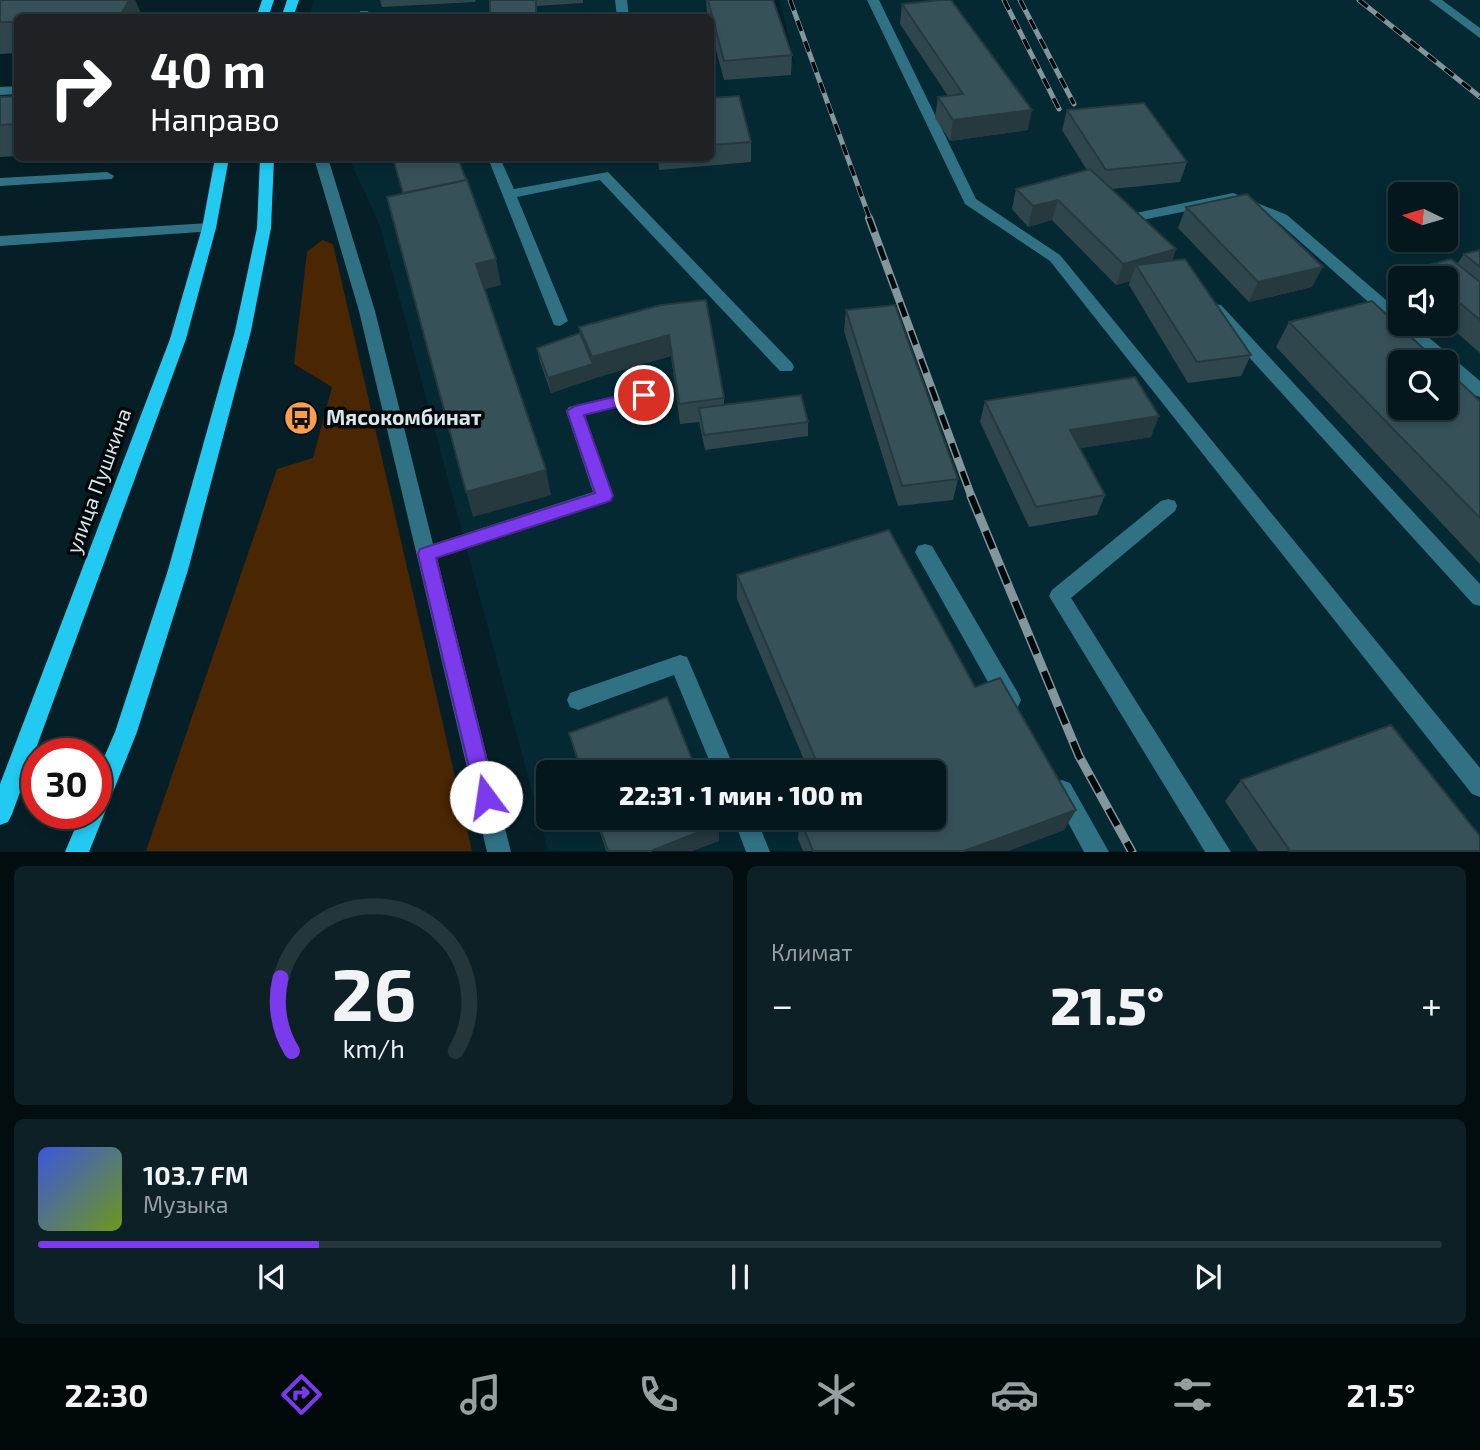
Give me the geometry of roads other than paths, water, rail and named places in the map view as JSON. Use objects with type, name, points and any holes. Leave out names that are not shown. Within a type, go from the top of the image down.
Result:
[{"type":"main road","name":"улица Пушкина","points":[[0,814],[178,339],[209,228],[221,161]]},
{"type":"main road","points":[[112,766],[126,732],[178,570],[243,331],[264,228],[267,161]]},
{"type":"main road","points":[[77,852],[86,829]]},
{"type":"street","points":[[873,0],[970,201],[1055,258],[1480,786]]},
{"type":"street","points":[[1435,0],[1480,34]]},
{"type":"street","points":[[322,161],[367,311],[499,852]]},
{"type":"street","points":[[496,161],[561,321]]},
{"type":"street","points":[[509,194],[603,175],[786,367]]},
{"type":"street","points":[[0,182],[107,176]]},
{"type":"street","points":[[1150,238],[1131,218],[1233,197],[1282,218],[1388,312]]},
{"type":"street","points":[[0,241],[209,228]]},
{"type":"street","points":[[1207,300],[1480,598]]},
{"type":"street","points":[[1416,336],[1480,391]]},
{"type":"street","points":[[426,554],[604,496],[575,411],[644,395]]},
{"type":"street","points":[[1168,506],[1059,596],[1219,852]]},
{"type":"street","points":[[925,552],[1021,720]]},
{"type":"street","points":[[578,700],[680,664],[720,760]]},
{"type":"street","points":[[1049,768],[1097,852]]},
{"type":"street","points":[[749,830],[758,852]]},
{"type":"railway","points":[[790,0],[870,219]]},
{"type":"railway","points":[[1004,0],[1059,109]]},
{"type":"railway","points":[[1020,0],[1074,104]]},
{"type":"railway","points":[[1359,0],[1480,97]]},
{"type":"railway","points":[[869,218],[972,498]]},
{"type":"railway","points":[[971,496],[1079,756],[1132,852]]},
{"type":"place","name":"Мясокомбинат","points":[[301,418]]}]
